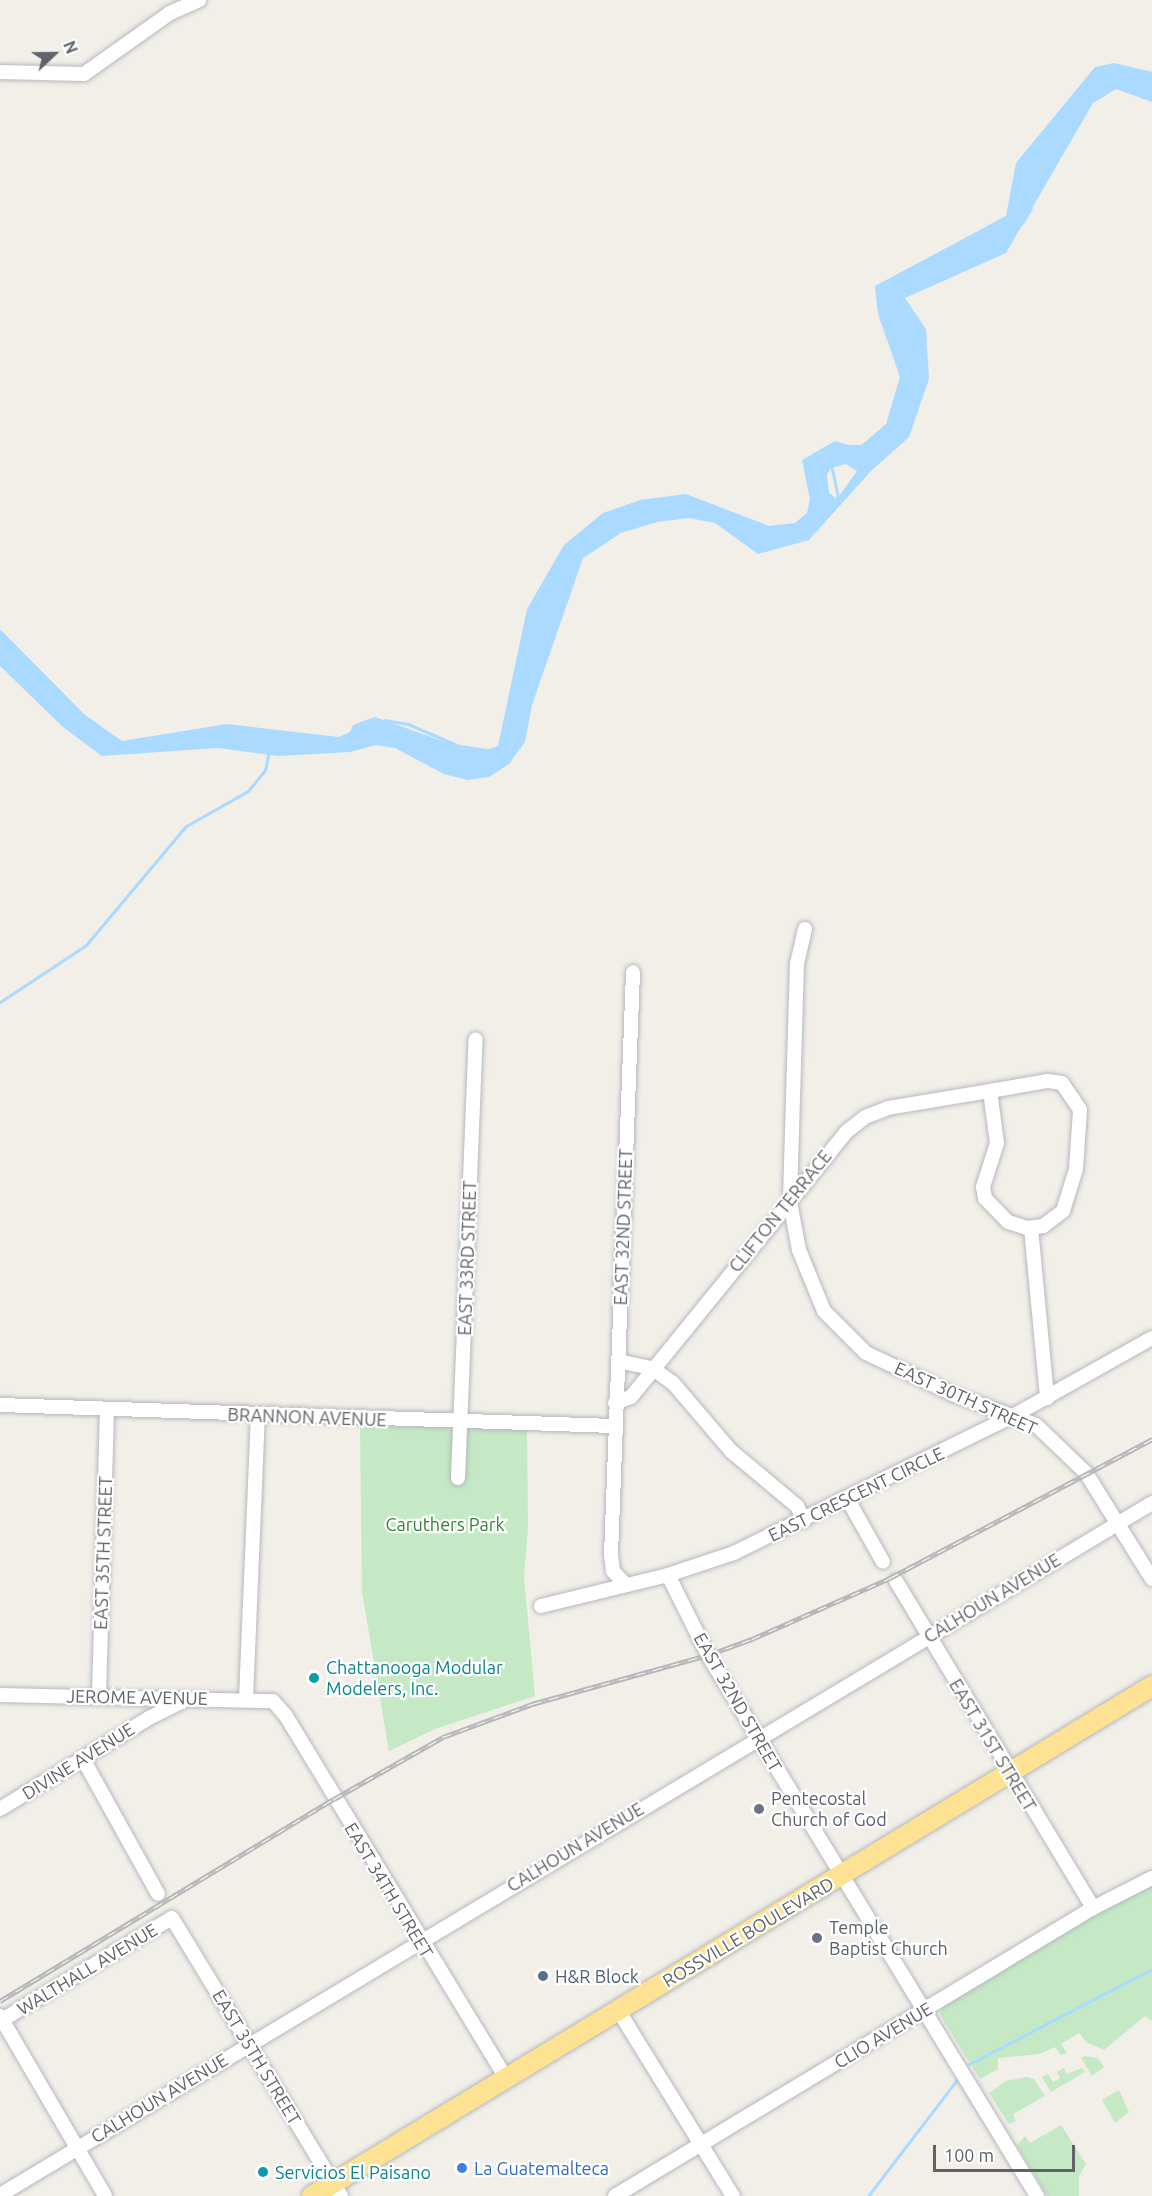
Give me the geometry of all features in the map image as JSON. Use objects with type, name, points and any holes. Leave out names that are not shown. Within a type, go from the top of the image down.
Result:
[{"type":"highway","name":"ROSSVILLE BOULEVARD","points":[[312,2196],[337,2189],[506,2078],[1152,1686]]},
{"type":"street","points":[[0,72],[84,74],[170,13],[199,0]]},
{"type":"street","name":"EAST 30TH STREET","points":[[805,929],[797,963],[790,1202],[809,1279],[824,1311],[866,1353],[904,1372],[1036,1425],[1086,1473],[1152,1579]]},
{"type":"street","name":"EAST 32ND STREET","points":[[626,1584],[613,1571],[610,1555],[633,972]]},
{"type":"street","name":"EAST 33RD STREET","points":[[458,1478],[477,1039]]},
{"type":"street","name":"CLIFTON TERRACE","points":[[615,1403],[631,1397],[652,1368],[790,1202],[828,1150],[865,1118],[888,1108],[1048,1081],[1062,1083],[1080,1110],[1076,1169],[1063,1211],[1043,1226],[1031,1228]]},
{"type":"street","points":[[990,1091],[997,1143],[983,1187],[985,1198],[1008,1222],[1031,1228],[1047,1398]]},
{"type":"street","name":"EAST CRESCENT CIRCLE","points":[[541,1606],[668,1575],[734,1553],[1013,1416],[1152,1338]]},
{"type":"street","points":[[618,1361],[652,1368],[673,1383],[731,1451],[797,1506],[804,1520]]},
{"type":"street","name":"BRANNON AVENUE","points":[[0,1405],[614,1426]]},
{"type":"street","name":"EAST 35TH STREET","points":[[99,1696],[107,1409]]},
{"type":"street","points":[[246,1699],[258,1415]]},
{"type":"street","points":[[847,1498],[883,1562]]},
{"type":"street","name":"CALHOUN AVENUE","points":[[0,2195],[757,1737],[1152,1503]]},
{"type":"street","name":"EAST 32ND STREET","points":[[668,1575],[708,1655],[1037,2196]]},
{"type":"street","name":"EAST 31ST STREET","points":[[896,1581],[927,1636],[1093,1908]]},
{"type":"street","name":"JEROME AVENUE","points":[[0,1695],[273,1701]]},
{"type":"street","name":"DIVINE AVENUE","points":[[0,1809],[189,1698]]},
{"type":"street","name":"EAST 34TH STREET","points":[[273,1701],[286,1716],[420,1941],[506,2078]]},
{"type":"street","points":[[82,1759],[159,1894]]},
{"type":"street","name":"CLIO AVENUE","points":[[615,2196],[1093,1908],[1152,1878]]},
{"type":"street","name":"EAST 35TH STREET","points":[[172,1918],[337,2189]]},
{"type":"street","name":"WALTHALL AVENUE","points":[[1,2018],[172,1918]]},
{"type":"street","points":[[618,2010],[733,2196]]},
{"type":"street","points":[[1,2018],[105,2196]]},
{"type":"green space","name":"Caruthers Park","points":[[360,1425],[527,1429],[528,1528],[524,1577],[535,1696],[435,1729],[389,1751],[362,1592]]},
{"type":"green space","points":[[1152,1885],[1152,2021],[1145,2016],[1104,2050],[1086,2042],[1079,2033],[1061,2044],[1067,2053],[1061,2055],[1055,2047],[1039,2054],[998,2058],[998,2069],[980,2079],[940,2015],[941,2008],[1108,1904]]},
{"type":"green space","points":[[1085,2056],[1098,2058],[1104,2067],[1092,2076],[1081,2058]]},
{"type":"green space","points":[[1064,2068],[1067,2074],[1082,2068],[1085,2072],[1051,2092],[1042,2077],[1048,2074],[1053,2082],[1060,2078],[1057,2072]]},
{"type":"green space","points":[[1027,2077],[1034,2079],[1045,2096],[1013,2114],[1016,2121],[1009,2124],[989,2093],[1006,2081]]},
{"type":"green space","points":[[1119,2090],[1129,2112],[1115,2123],[1102,2100]]},
{"type":"green space","points":[[1061,2125],[1086,2164],[1079,2176],[1079,2196],[1047,2196],[1017,2145],[1025,2136],[1030,2143]]},
{"type":"water","points":[[1114,63],[1152,72],[1152,102],[1116,89],[1093,103],[1006,253],[905,298],[926,329],[929,379],[909,437],[871,471],[809,540],[758,554],[715,523],[689,518],[657,522],[621,533],[583,558],[532,705],[525,742],[509,764],[489,777],[467,780],[444,774],[395,748],[376,745],[350,752],[278,756],[217,748],[102,756],[63,727],[0,666],[0,629],[85,715],[122,741],[227,724],[339,737],[350,732],[353,725],[375,717],[462,748],[483,751],[498,746],[527,609],[564,545],[603,513],[640,500],[686,494],[769,526],[795,523],[807,513],[810,499],[802,460],[835,441],[858,448],[886,424],[900,377],[878,314],[875,286],[1006,216],[1016,163],[1095,67]],"holes":[[[846,464],[857,471],[837,499],[829,493],[827,475],[831,468]]]},
{"type":"waterway","points":[[1022,223],[1031,208]]},
{"type":"waterway","points":[[847,446],[864,446]]},
{"type":"waterway","points":[[831,464],[838,496],[835,501]]},
{"type":"waterway","points":[[385,720],[408,724],[459,746],[489,750]]},
{"type":"waterway","points":[[0,1002],[86,945],[186,826],[248,791],[265,770],[269,751]]},
{"type":"waterway","points":[[969,2064],[1152,1969]]},
{"type":"waterway","points":[[868,2196],[956,2081]]},
{"type":"railway","points":[[0,2001],[334,1799],[443,1737],[532,1704],[708,1655],[752,1639],[890,1578],[1152,1439]]},
{"type":"place","name":"Chattanooga Modular Modelers, Inc.","points":[[314,1678]]},
{"type":"place","name":"Pentecostal Church of God","points":[[759,1809]]},
{"type":"place","name":"Temple Baptist Church","points":[[817,1938]]},
{"type":"place","name":"H&R Block","points":[[543,1976]]},
{"type":"place","name":"La Guatemalteca","points":[[462,2168]]},
{"type":"place","name":"Servicios El Paisano","points":[[263,2172]]}]
